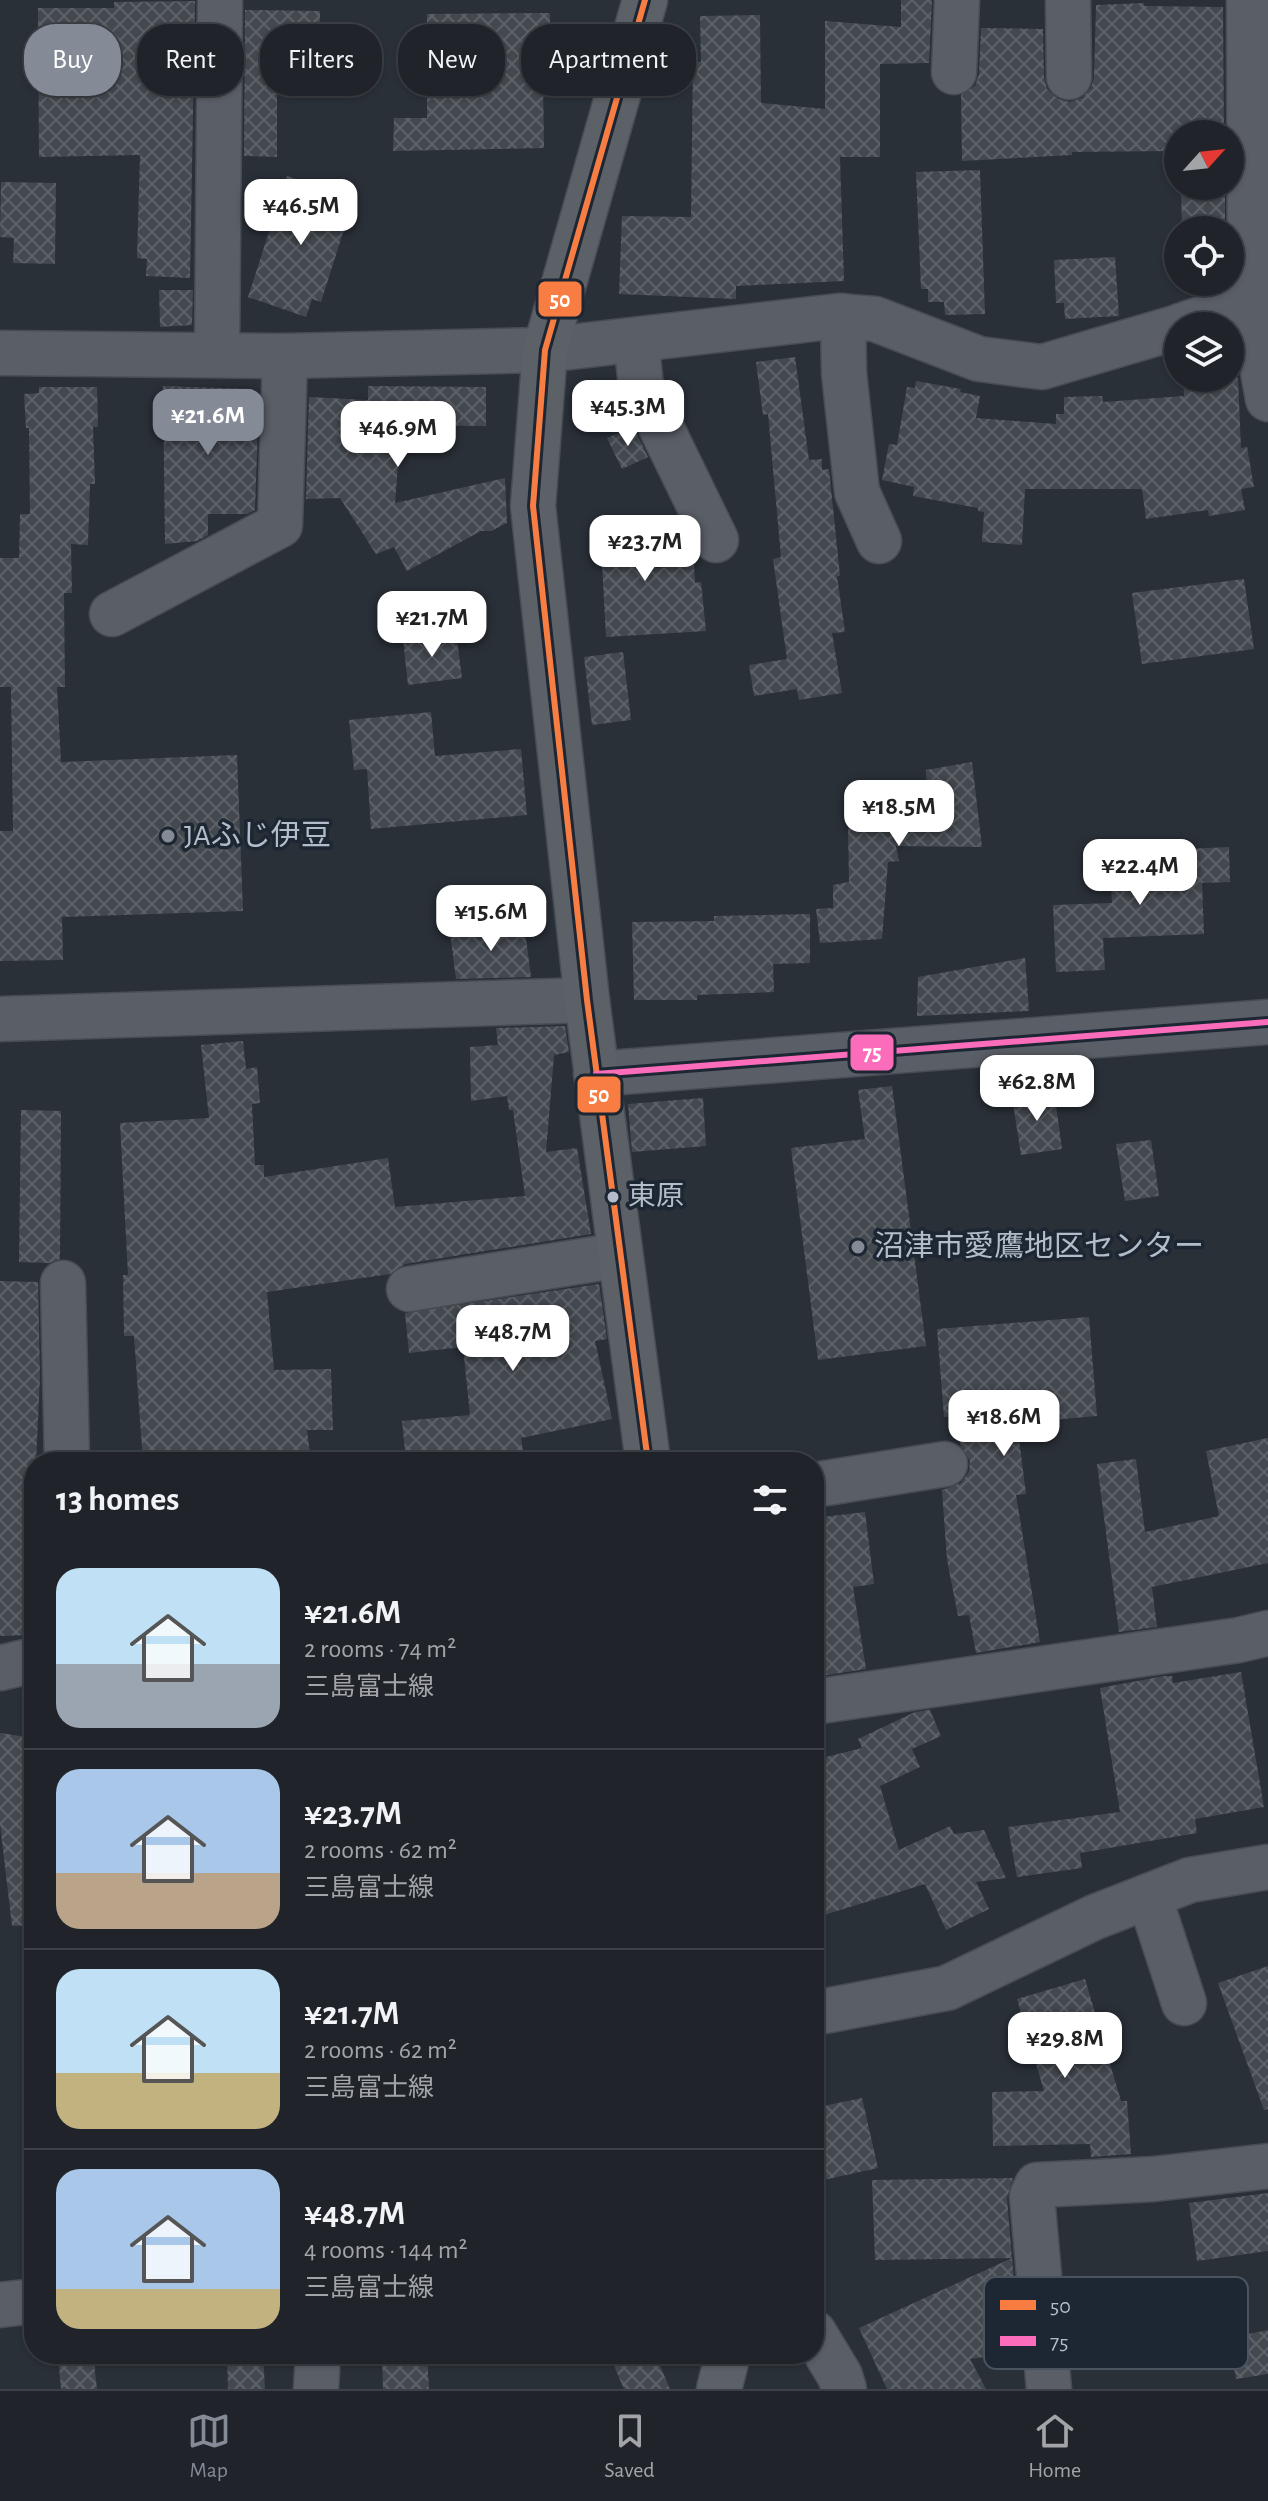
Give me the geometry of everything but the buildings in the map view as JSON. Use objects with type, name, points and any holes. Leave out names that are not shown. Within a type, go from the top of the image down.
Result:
[{"type":"main road","points":[[645,0],[545,350],[533,506],[587,1000],[647,1452]]},
{"type":"main road","points":[[719,2389],[725,2364]]},
{"type":"street","points":[[217,353],[220,0]]},
{"type":"street","points":[[954,72],[957,0]]},
{"type":"street","points":[[1068,0],[1069,77]]},
{"type":"street","points":[[1249,0],[1259,296],[1268,399]]},
{"type":"street","points":[[1216,312],[1259,296]]},
{"type":"street","points":[[0,353],[285,356],[545,350],[843,316],[875,319],[979,359],[1042,367],[1164,330]]},
{"type":"street","points":[[843,316],[844,373],[857,492],[879,541]]},
{"type":"street","points":[[636,340],[641,386],[716,540]]},
{"type":"street","points":[[112,614],[280,525],[285,356]]},
{"type":"street","points":[[0,1019],[587,1000]]},
{"type":"street","points":[[596,1074],[1268,1022]]},
{"type":"street","points":[[409,1289],[620,1255]]},
{"type":"street","points":[[63,1283],[67,1452]]},
{"type":"street","points":[[824,1483],[945,1464]]},
{"type":"street","points":[[824,1701],[1239,1640],[1268,1633]]},
{"type":"street","points":[[0,1668],[24,1662]]},
{"type":"street","points":[[824,2011],[947,1988],[1095,1917],[1190,1880],[1268,1867]]},
{"type":"street","points":[[1149,1896],[1184,2003]]},
{"type":"street","points":[[1039,2277],[1032,2196],[1037,2185],[1154,2179],[1268,2166]]},
{"type":"street","points":[[0,2305],[24,2302]]},
{"type":"street","points":[[824,2350],[844,2389]]},
{"type":"street","points":[[316,2389],[317,2364]]},
{"type":"street","points":[[1047,2369],[1049,2389]]},
{"type":"transit line","name":"50","points":[[645,0],[545,350],[533,506],[587,1000],[647,1452]]},
{"type":"transit line","name":"75","points":[[596,1074],[1268,1022]]},
{"type":"place","name":"JAふじ伊豆","points":[[168,836]]},
{"type":"place","name":"東原","points":[[613,1197]]},
{"type":"place","name":"沼津市愛鷹地区センター","points":[[858,1247]]}]
